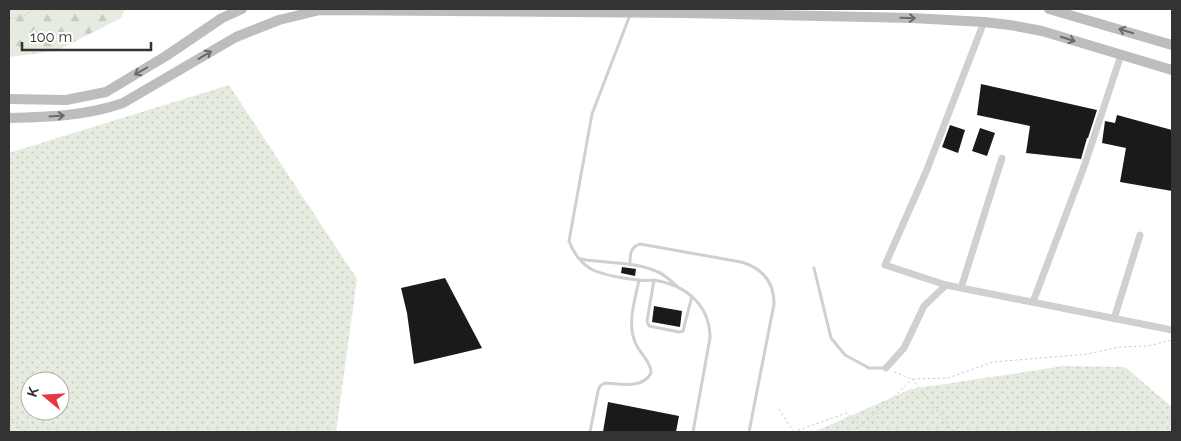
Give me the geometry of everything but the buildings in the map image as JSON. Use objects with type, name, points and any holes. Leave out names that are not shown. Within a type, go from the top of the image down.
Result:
[{"type":"street","points":[[222,18],[228,9]]},
{"type":"street","points":[[9,99],[66,100],[106,92],[166,56],[222,18],[242,9]]},
{"type":"street","points":[[1049,9],[1062,10],[1172,45]]},
{"type":"street","points":[[9,118],[84,114],[103,110],[123,103],[236,37],[279,20],[320,10],[632,12],[912,18],[984,22],[1010,24],[1042,31],[1172,70]]},
{"type":"street","points":[[984,22],[926,172],[885,265],[946,285],[1172,330]]},
{"type":"street","points":[[1032,302],[1085,164],[1121,55]]},
{"type":"street","points":[[961,288],[1002,158]]},
{"type":"street","points":[[1114,319],[1140,235]]},
{"type":"street","points":[[886,368],[904,348],[924,306],[946,285]]},
{"type":"lane","points":[[632,12],[592,114],[569,233],[571,247],[588,267],[596,271],[639,280],[654,280],[679,287]]},
{"type":"lane","points":[[630,264],[632,250],[640,244],[741,262],[753,266],[766,278],[772,289],[774,304],[749,432]]},
{"type":"lane","points":[[579,258],[595,262],[630,264],[660,273],[692,296],[705,312],[710,329],[710,338],[693,432]]},
{"type":"lane","points":[[814,268],[831,338],[845,355],[869,368],[886,368]]},
{"type":"lane","points":[[590,432],[600,386],[605,383],[641,383],[647,380],[651,373],[651,368],[635,342],[632,329],[632,316],[639,280]]},
{"type":"lane","points":[[654,280],[647,321],[649,326],[679,332],[683,331],[692,296]]},
{"type":"path","points":[[9,18],[22,18],[33,9]]},
{"type":"path","points":[[886,368],[912,379],[948,378],[993,362],[1088,354],[1119,347],[1148,346],[1172,340]]},
{"type":"path","points":[[779,409],[793,432],[847,413],[861,426],[912,379]]},
{"type":"path","points":[[912,379],[954,432]]},
{"type":"path","points":[[9,415],[26,432]]},
{"type":"green space","points":[[9,9],[125,9],[121,18],[56,51],[9,57]]},
{"type":"green space","points":[[229,85],[357,279],[336,432],[9,432],[9,153]]},
{"type":"green space","points":[[1064,366],[1125,367],[1172,407],[1172,432],[814,432],[911,389]]}]
